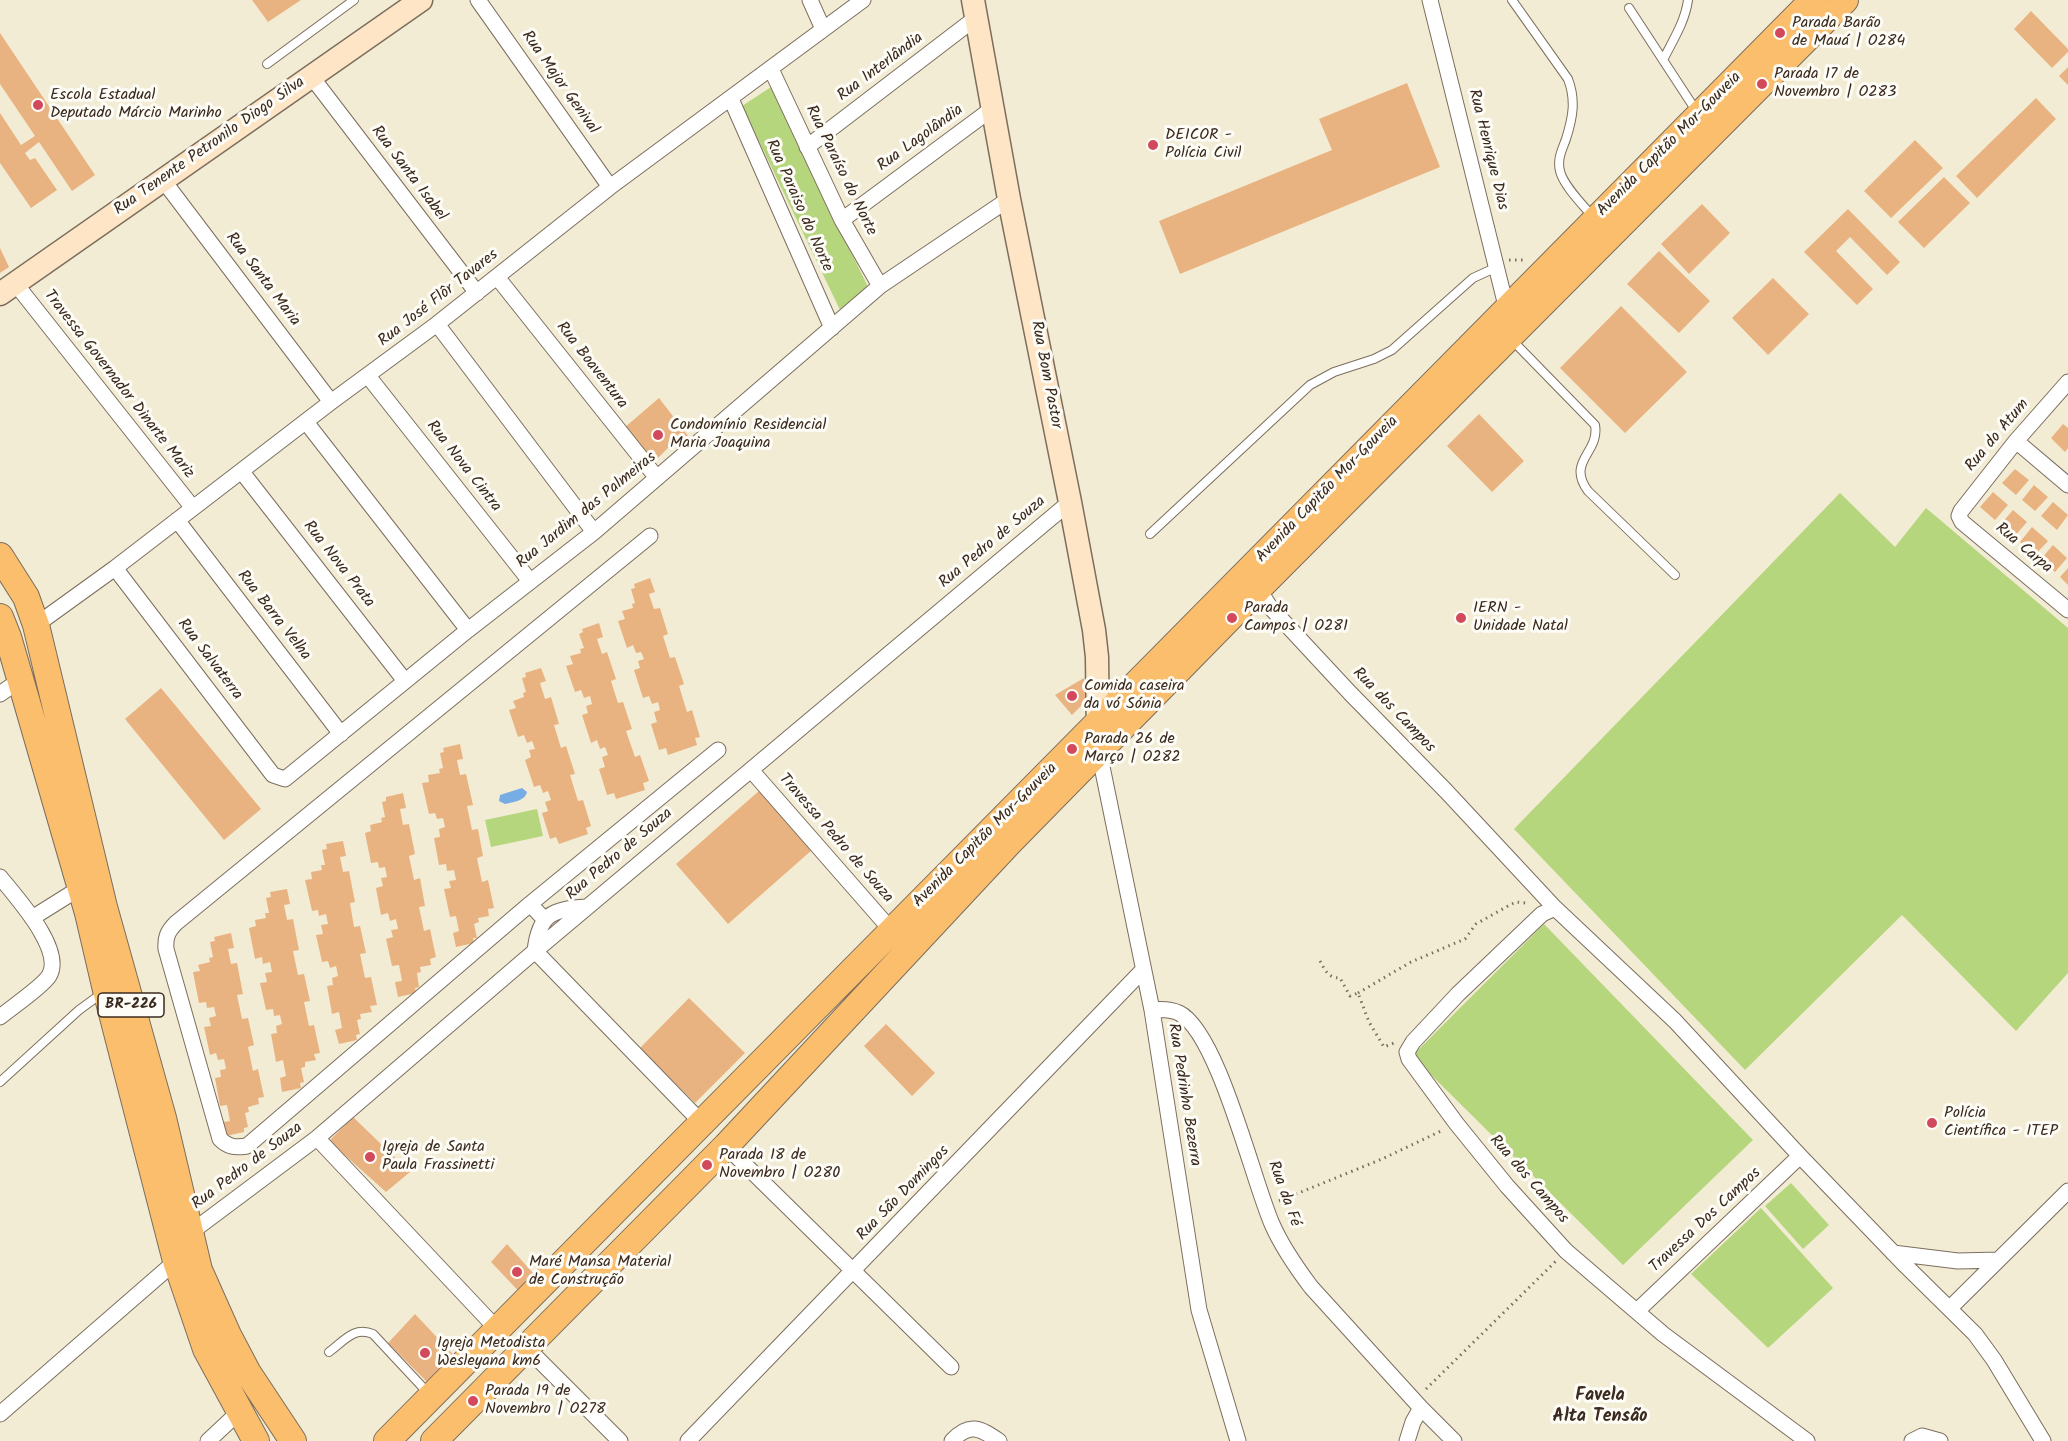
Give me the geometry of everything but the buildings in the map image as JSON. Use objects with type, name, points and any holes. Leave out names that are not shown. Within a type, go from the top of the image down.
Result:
[{"type":"main road","name":"Rua Tenente Petronilo Diogo Silva","points":[[8,289],[421,0]]},
{"type":"main road","name":"Avenida Capitão Mor-Gouveia","points":[[434,1441],[726,1146],[1010,843],[1261,586],[1507,310],[1813,0]]},
{"type":"main road","name":"Avenida Capitão Mor-Gouveia","points":[[387,1441],[1098,723],[1405,427],[1510,338],[1845,0]]},
{"type":"main road","name":"Rua Bom Pastor","points":[[975,8],[1009,199],[1070,502],[1096,648],[1099,752]]},
{"type":"main road","name":"BR-226","points":[[0,556],[26,597],[36,625],[104,907],[116,988],[176,1261],[206,1349],[256,1441]]},
{"type":"main road","name":"BR-226","points":[[0,617],[8,638],[10,687],[88,913],[163,1118],[199,1270],[228,1335],[248,1372],[293,1441]]},
{"type":"street","name":"Rua Major Genival","points":[[478,0],[610,187]]},
{"type":"street","points":[[810,0],[824,29]]},
{"type":"street","name":"Rua José Flôr Tavares","points":[[36,625],[116,568],[331,402],[437,324],[610,187],[862,0]]},
{"type":"street","name":"Rua Henrique Dias","points":[[1430,0],[1507,310]]},
{"type":"street","name":"Rua Interlândia","points":[[807,147],[975,8]]},
{"type":"street","name":"Rua Paraíso do Norte","points":[[771,69],[842,220],[880,286]]},
{"type":"street","name":"Rua Santa Isabel","points":[[311,76],[477,293]]},
{"type":"street","name":"Rua Paraiso do Norte","points":[[731,99],[832,328]]},
{"type":"street","name":"Rua Lagolândia","points":[[842,220],[993,108]]},
{"type":"street","name":"Rua Santa Maria","points":[[163,180],[331,402]]},
{"type":"street","name":"Rua Jardim das Palmeiras","points":[[273,775],[285,779],[291,776],[468,630],[594,532],[880,286],[1009,199]]},
{"type":"street","name":"Rua Boaventura","points":[[497,277],[657,478]]},
{"type":"street","name":"Travessa Governador Dinarte Mariz","points":[[8,289],[193,508]]},
{"type":"street","points":[[437,324],[594,532]]},
{"type":"street","name":"Rua Nova Cintra","points":[[368,376],[530,581]]},
{"type":"street","name":"Rua do Atum","points":[[1959,515],[2016,441],[2068,382]]},
{"type":"street","points":[[306,422],[468,630]]},
{"type":"street","points":[[2016,441],[2068,485]]},
{"type":"street","name":"Rua Nova Prata","points":[[242,472],[405,681]]},
{"type":"street","name":"Rua Pedro de Souza","points":[[190,1233],[317,1138],[587,907],[1070,502]]},
{"type":"street","name":"Rua Carpa","points":[[1959,515],[1962,522],[2068,610]]},
{"type":"street","name":"Rua Barra Velha","points":[[177,520],[341,734]]},
{"type":"street","points":[[650,536],[169,931],[165,940],[166,950],[220,1139],[226,1146],[237,1148],[247,1146],[530,904],[718,750]]},
{"type":"street","name":"Rua Salvaterra","points":[[116,568],[273,775]]},
{"type":"street","name":"Rua dos Campos","points":[[1261,586],[1266,601],[1278,615],[1446,791],[1549,911],[1675,1021],[1800,1156],[1975,1334],[1994,1360],[2043,1441]]},
{"type":"street","name":"Rua Pedrinho Bezerra","points":[[1099,752],[1152,1010],[1199,1310],[1238,1441]]},
{"type":"street","name":"Travessa Pedro de Souza","points":[[751,770],[892,931]]},
{"type":"street","points":[[0,877],[32,918],[53,958],[48,978],[0,1017]]},
{"type":"street","points":[[32,918],[80,888]]},
{"type":"street","points":[[530,904],[544,919]]},
{"type":"street","points":[[587,907],[556,911],[544,919],[537,934],[535,951],[702,1123]]},
{"type":"street","points":[[1407,1055],[1410,1045],[1420,1034],[1549,911]]},
{"type":"street","name":"Rua São Domingos","points":[[688,1441],[1143,970]]},
{"type":"street","name":"Rua da Fé","points":[[1152,1010],[1163,1008],[1178,1012],[1194,1026],[1208,1049],[1247,1148],[1272,1224],[1296,1268],[1454,1441]]},
{"type":"street","name":"Rua dos Campos","points":[[1407,1055],[1456,1123],[1566,1251],[1663,1334],[1807,1441]]},
{"type":"street","points":[[317,1138],[497,1329]]},
{"type":"street","points":[[726,1146],[951,1366]]},
{"type":"street","name":"Travessa Dos Campos","points":[[1637,1311],[1800,1156]]},
{"type":"street","points":[[1950,1308],[2068,1191]]},
{"type":"street","points":[[1893,1252],[1958,1261],[1998,1260]]},
{"type":"street","points":[[0,1414],[176,1261]]},
{"type":"street","points":[[526,1347],[620,1441]]},
{"type":"street","points":[[1407,1441],[1418,1404]]},
{"type":"street","points":[[208,1441],[239,1412]]},
{"type":"street","points":[[952,1441],[963,1431],[975,1428],[999,1441]]},
{"type":"street","points":[[1912,1441],[1922,1436],[1940,1441]]},
{"type":"lane","points":[[267,64],[354,0]]},
{"type":"lane","points":[[1512,0],[1560,65],[1571,86],[1574,109],[1560,154],[1560,170],[1563,179],[1595,221]]},
{"type":"lane","points":[[1663,60],[1679,28],[1688,0]]},
{"type":"lane","points":[[1629,8],[1700,116]]},
{"type":"lane","points":[[1150,534],[1310,385],[1334,372],[1374,359],[1392,350],[1473,278],[1497,267]]},
{"type":"lane","points":[[1510,338],[1595,425],[1597,433],[1582,462],[1580,472],[1582,482],[1588,491],[1675,575]]},
{"type":"lane","points":[[0,1082],[79,1010],[116,988]]},
{"type":"lane","points":[[329,1352],[355,1332],[364,1331],[373,1334],[431,1396]]},
{"type":"path","points":[[1320,961],[1329,975],[1340,978],[1350,996],[1411,962],[1464,939],[1476,924],[1516,902],[1549,911]]},
{"type":"path","points":[[1358,993],[1369,1022],[1384,1047],[1395,1043],[1401,1053],[1407,1055]]},
{"type":"path","points":[[1266,1207],[1382,1159],[1456,1123]]},
{"type":"path","points":[[1418,1404],[1566,1251]]},
{"type":"green space","points":[[771,87],[869,289],[841,312],[742,106]]},
{"type":"green space","points":[[1840,493],[1895,547],[1926,508],[2068,628],[2068,973],[2016,1031],[1902,915],[1745,1070],[1514,829]]},
{"type":"green space","points":[[537,809],[543,836],[491,847],[485,820]]},
{"type":"green space","points":[[1544,924],[1753,1140],[1623,1265],[1412,1056]]},
{"type":"green space","points":[[1791,1183],[1829,1225],[1803,1249],[1765,1206]]},
{"type":"green space","points":[[1761,1208],[1833,1288],[1768,1348],[1691,1274]]},
{"type":"water","points":[[522,788],[527,792],[521,799],[505,804],[499,801],[500,795]]},
{"type":"place","name":"Parada Barão de Mauá | O284","points":[[1780,33]]},
{"type":"place","name":"Parada 17 de Novembro | O283","points":[[1762,84]]},
{"type":"place","name":"Escola Estadual Deputado Márcio Marinho","points":[[38,105]]},
{"type":"place","name":"DEICOR - Polícia Civil","points":[[1153,145]]},
{"type":"place","name":"Condomínio Residencial Maria Joaquina","points":[[658,435]]},
{"type":"place","name":"Parada Campos | O281","points":[[1232,618]]},
{"type":"place","name":"IERN - Unidade Natal","points":[[1461,618]]},
{"type":"place","name":"Comida caseira da vó Sónia","points":[[1072,696]]},
{"type":"place","name":"Parada 26 de Março | O282","points":[[1072,749]]},
{"type":"place","name":"Polícia Científica - ITEP","points":[[1932,1123]]},
{"type":"place","name":"Igreja de Santa Paula Frassinetti","points":[[370,1157]]},
{"type":"place","name":"Parada 18 de Novembro | O280","points":[[707,1165]]},
{"type":"place","name":"Maré Mansa Material de Construção","points":[[517,1272]]},
{"type":"place","name":"Igreja Metodista Wesleyana km6","points":[[425,1353]]},
{"type":"place","name":"Parada 19 de Novembro | O278","points":[[473,1401]]},
{"type":"district","name":"Favela Alta Tensão","points":[[1600,1407]]}]
